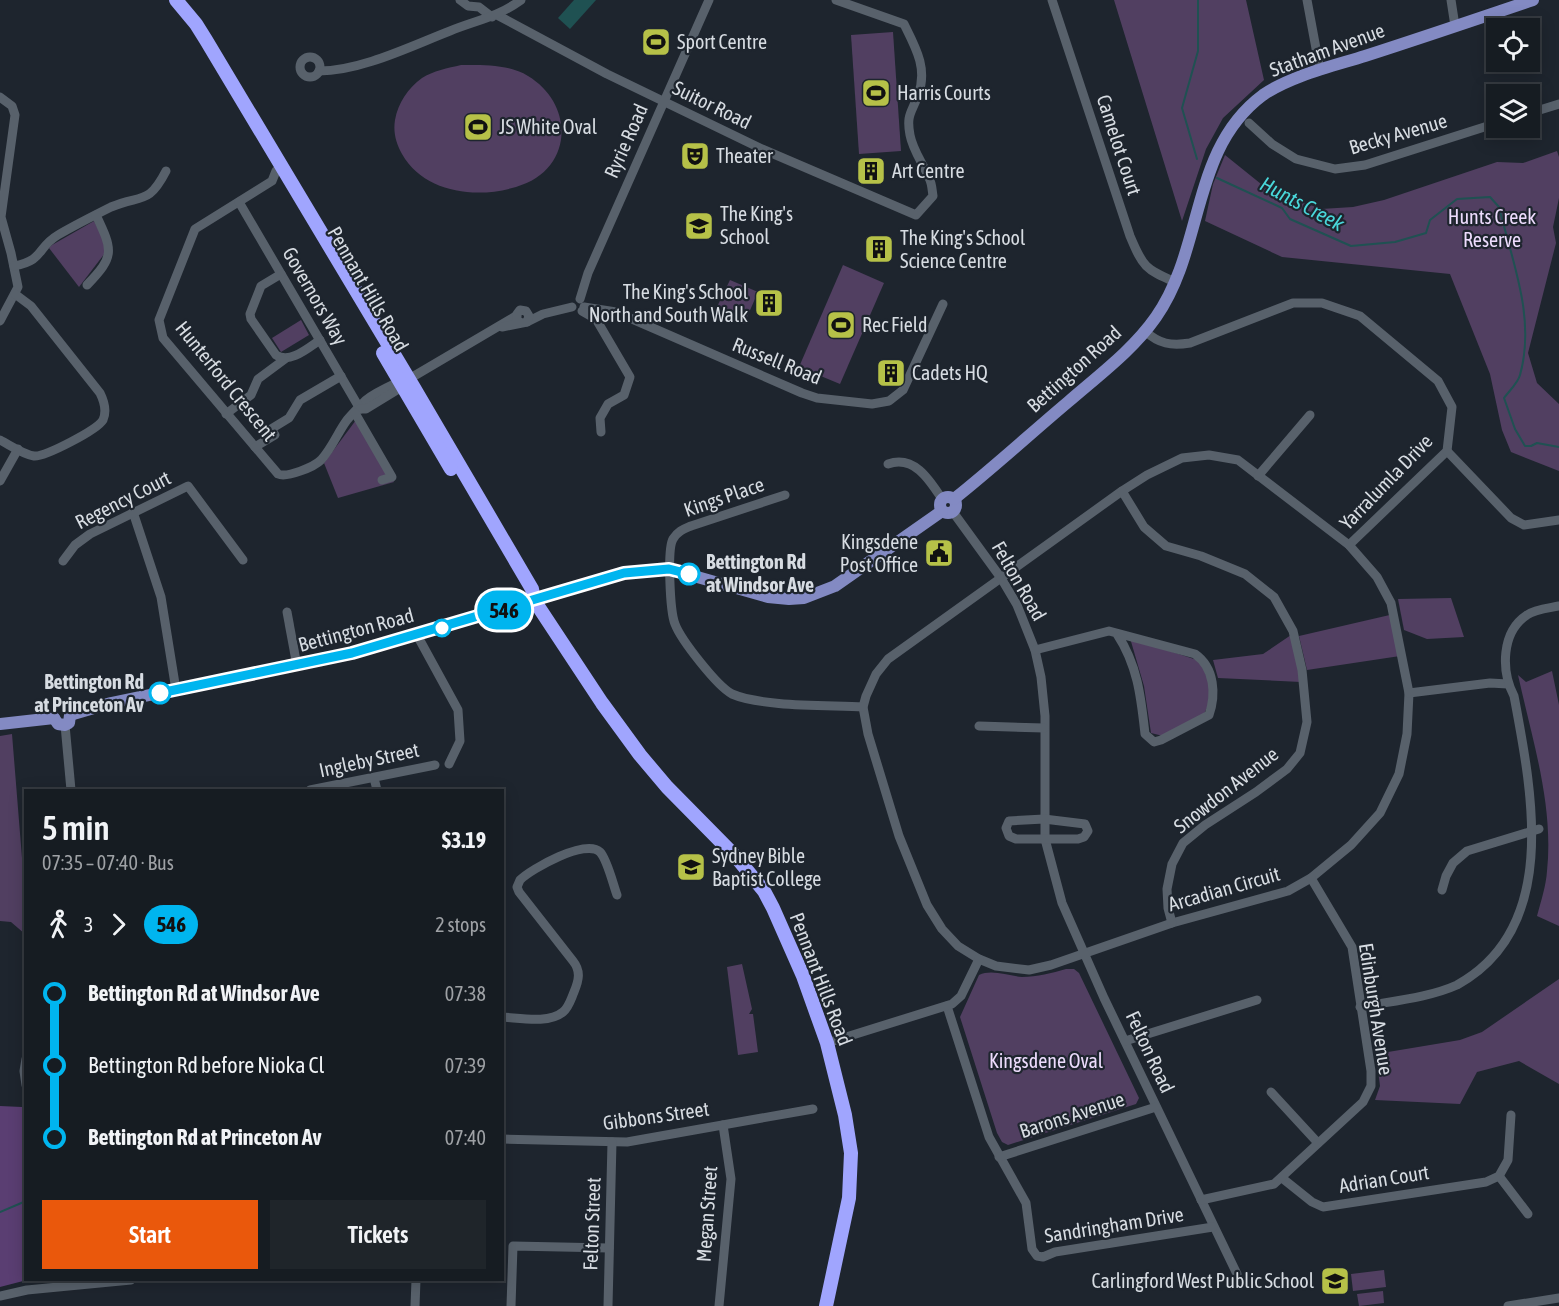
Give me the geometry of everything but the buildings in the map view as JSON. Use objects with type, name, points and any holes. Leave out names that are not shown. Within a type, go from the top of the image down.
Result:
[{"type":"highway","name":"Pennant Hills Road","points":[[165,0],[194,34],[274,176],[345,286],[532,589],[534,600],[602,703],[667,787],[743,865],[764,891],[773,908],[803,976],[827,1043],[845,1115],[851,1170],[848,1209],[826,1306]]},
{"type":"highway","name":"Pennant Hills Road","points":[[176,0],[206,40],[403,382]]},
{"type":"main road","name":"Statham Avenue","points":[[1190,246],[1205,183],[1221,144],[1234,124],[1265,94],[1320,70],[1533,0]]},
{"type":"main road","name":"Bettington Road","points":[[0,724],[63,719],[111,703],[297,666],[417,635],[624,573],[669,569],[768,597],[789,599],[819,594],[835,586],[948,505],[1120,357],[1156,316],[1175,282],[1190,246]]},
{"type":"street","name":"Suitor Road","points":[[460,0],[468,6],[479,4],[495,16],[607,74],[762,149],[916,215],[933,196],[930,179],[910,135],[908,114],[918,95],[923,72],[918,52],[904,24],[836,0]]},
{"type":"street","points":[[318,66],[337,70],[387,56],[453,29],[495,16],[521,0]]},
{"type":"street","name":"Ryrie Road","points":[[582,306],[588,273],[709,0]]},
{"type":"street","name":"Camelot Court","points":[[1052,0],[1141,262],[1153,272],[1175,282]]},
{"type":"street","points":[[1307,0],[1320,70]]},
{"type":"street","points":[[1451,0],[1455,26]]},
{"type":"street","points":[[0,97],[12,106],[15,115],[1,223],[18,287],[0,321]]},
{"type":"street","points":[[1540,110],[1559,104]]},
{"type":"street","name":"Becky Avenue","points":[[1249,123],[1272,144],[1296,159],[1335,169],[1365,165],[1486,126]]},
{"type":"street","points":[[14,266],[34,260],[52,239],[96,215],[148,196],[156,189],[166,171]]},
{"type":"street","name":"Hunterford Crescent","points":[[274,176],[195,230],[159,320],[163,338],[278,474],[284,476],[320,461],[348,419],[403,382]]},
{"type":"street","name":"Governors Way","points":[[239,202],[341,376],[393,477],[382,480]]},
{"type":"street","points":[[87,285],[104,265],[109,249],[96,215]]},
{"type":"street","points":[[281,274],[261,286],[250,317],[276,355],[285,359]]},
{"type":"street","points":[[0,440],[33,456],[45,454],[98,425],[105,409],[100,393],[29,303],[15,294]]},
{"type":"street","points":[[403,382],[497,327],[572,307],[573,301],[596,319],[630,376],[624,395],[609,404],[600,418],[602,432]]},
{"type":"street","name":"Yarralumla Drive","points":[[1145,331],[1154,339],[1166,344],[1190,343],[1293,303],[1322,303],[1360,316],[1438,381],[1452,407],[1447,451],[1349,545]]},
{"type":"street","name":"Russell Road","points":[[582,306],[616,312],[809,396],[872,404],[889,401],[903,390],[943,304]]},
{"type":"street","points":[[226,414],[251,395],[258,379],[285,359],[320,340]]},
{"type":"street","points":[[255,447],[275,435],[271,429],[290,418],[300,400],[341,376]]},
{"type":"street","points":[[1258,476],[1310,415]]},
{"type":"street","points":[[0,481],[18,449]]},
{"type":"street","points":[[1447,451],[1511,518],[1524,525],[1559,520]]},
{"type":"street","name":"Arcadian Circuit","points":[[1209,455],[1238,460],[1349,545],[1377,578],[1391,603],[1409,693],[1407,735],[1399,774],[1380,813],[1351,845],[1311,878],[1288,891],[1172,922],[1084,954],[1029,970],[996,966],[958,946],[942,929],[927,905],[899,836],[868,734],[863,707],[876,674],[888,659],[1122,491],[1147,475],[1182,458],[1209,455]]},
{"type":"street","name":"Felton Road","points":[[888,464],[898,460],[910,463],[920,470],[1001,578],[1017,605],[1035,650],[1041,677],[1045,839],[1062,903],[1156,1107],[1237,1274]]},
{"type":"street","name":"Regency Court","points":[[63,561],[75,545],[90,534],[188,486],[243,560]]},
{"type":"street","name":"Snowdon Avenue","points":[[1122,491],[1144,527],[1166,546],[1202,556],[1245,574],[1274,597],[1293,631],[1302,670],[1307,722],[1300,753],[1287,769],[1205,825],[1183,843],[1172,864],[1167,889],[1168,908],[1172,922]]},
{"type":"street","name":"Kings Place","points":[[785,495],[679,531],[670,545],[669,569],[672,610],[676,626],[681,637],[718,684],[730,693],[763,701],[863,707]]},
{"type":"street","points":[[133,512],[161,597],[176,690]]},
{"type":"street","points":[[1360,1007],[1445,989],[1471,977],[1495,959],[1518,932],[1533,904],[1539,864],[1539,829],[1514,696],[1508,684],[1505,652],[1512,630],[1528,614],[1559,606]]},
{"type":"street","points":[[286,612],[297,666]]},
{"type":"street","points":[[1035,650],[1109,631],[1195,654],[1203,659],[1213,685],[1214,702],[1209,716],[1161,740],[1154,742],[1149,740],[1145,734],[1139,683],[1125,647],[1117,634]]},
{"type":"street","points":[[417,635],[458,710],[460,741],[449,764]]},
{"type":"street","points":[[1409,693],[1490,682],[1508,684]]},
{"type":"street","points":[[63,719],[71,789]]},
{"type":"street","points":[[979,726],[1044,728]]},
{"type":"street","name":"Ingleby Street","points":[[315,789],[435,765]]},
{"type":"street","points":[[374,778],[377,789]]},
{"type":"street","points":[[1044,819],[1085,824],[1088,831],[1084,837],[1078,839],[1016,838],[1009,836],[1006,828],[1009,821],[1044,819]]},
{"type":"street","points":[[1442,890],[1453,863],[1467,851],[1539,829]]},
{"type":"street","points":[[504,1017],[546,1018],[558,1015],[568,1005],[579,976],[579,970],[573,961],[519,892],[520,880],[550,860],[585,849],[594,849],[598,850],[603,857],[617,895]]},
{"type":"street","name":"Edinburgh Avenue","points":[[1201,1200],[1274,1184],[1363,1102],[1371,1086],[1371,1071],[1352,947],[1311,878]]},
{"type":"street","points":[[827,1043],[947,1005],[961,996],[979,959]]},
{"type":"street","points":[[1125,1041],[1257,1000]]},
{"type":"street","name":"Sandringham Drive","points":[[947,1005],[989,1137],[1026,1203],[1032,1249],[1040,1257],[1055,1252],[1213,1227]]},
{"type":"street","points":[[1271,1092],[1318,1143]]},
{"type":"street","name":"Barons Avenue","points":[[999,1157],[1156,1107]]},
{"type":"street","name":"Gibbons Street","points":[[504,1139],[612,1142],[813,1109]]},
{"type":"street","points":[[1511,1115],[1508,1160],[1499,1176],[1528,1214]]},
{"type":"street","name":"Megan Street","points":[[719,1306],[731,1179],[723,1125]]},
{"type":"street","name":"Felton Street","points":[[608,1306],[612,1142]]},
{"type":"street","name":"Adrian Court","points":[[1282,1178],[1311,1202],[1323,1207],[1485,1182],[1499,1176]]},
{"type":"street","points":[[511,1306],[513,1246],[609,1248]]},
{"type":"street","points":[[0,1296],[27,1290],[121,1281]]},
{"type":"street","points":[[415,1306],[416,1281]]},
{"type":"street","points":[[1508,1306],[1559,1298]]},
{"type":"green space","points":[[1114,0],[1246,0],[1264,80],[1223,118],[1206,149],[1182,221]]},
{"type":"green space","name":"Harris Courts","points":[[893,32],[901,151],[859,154],[851,35]]},
{"type":"green space","name":"JS White Oval","points":[[461,65],[495,66],[521,72],[544,88],[554,103],[560,120],[561,136],[558,152],[549,167],[535,179],[501,191],[452,190],[423,177],[402,154],[398,146],[394,124],[404,96],[422,78]]},
{"type":"green space","name":"Hunts Creek Reserve","points":[[1557,151],[1559,198],[1553,227],[1556,243],[1528,353],[1537,383],[1559,404],[1559,471],[1511,452],[1502,430],[1490,374],[1450,274],[1282,257],[1205,221],[1213,184],[1225,155],[1266,188],[1321,209],[1353,207],[1384,200],[1497,162],[1523,163]]},
{"type":"green space","points":[[94,221],[105,242],[105,253],[79,287],[49,248]]},
{"type":"green space","name":"Rec Field","points":[[843,265],[884,283],[840,384],[799,367]]},
{"type":"green space","points":[[730,280],[758,292],[744,324],[715,311]]},
{"type":"green space","points":[[301,320],[309,335],[281,352],[272,338]]},
{"type":"green space","points":[[356,420],[394,482],[338,498],[324,463]]},
{"type":"green space","points":[[1451,598],[1464,637],[1427,639],[1404,630],[1398,599]]},
{"type":"green space","points":[[1394,614],[1400,656],[1307,670],[1299,636]]},
{"type":"green space","points":[[1291,635],[1301,682],[1218,678],[1213,660],[1263,654]]},
{"type":"green space","points":[[1130,638],[1200,661],[1210,684],[1210,701],[1204,714],[1163,736],[1151,733],[1144,686]]},
{"type":"green space","points":[[1552,671],[1559,705],[1559,926],[1537,916],[1546,877],[1547,822],[1545,797],[1518,675],[1526,682]]},
{"type":"green space","points":[[12,734],[24,883],[24,933],[11,922],[0,921],[0,736]]},
{"type":"green space","points":[[742,964],[752,1009],[749,1014],[753,1014],[758,1052],[738,1055],[727,967]]},
{"type":"green space","name":"Kingsdene Oval","points":[[1074,969],[1079,973],[1139,1098],[1136,1104],[1008,1145],[1002,1142],[997,1133],[960,1017],[979,975],[995,973],[1028,977]]},
{"type":"green space","points":[[1559,979],[1559,1084],[1519,1061],[1477,1072],[1460,1104],[1375,1100],[1380,1086],[1376,1054],[1460,1040],[1482,1032]]},
{"type":"green space","points":[[1384,1270],[1386,1287],[1353,1291],[1351,1274]]},
{"type":"green space","points":[[1383,1291],[1384,1303],[1359,1306],[1357,1294]]},
{"type":"shaded area","points":[[574,0],[596,0],[570,29],[558,18]]},
{"type":"shaded area","points":[[0,1106],[22,1107],[24,1110],[24,1281],[0,1287]]},
{"type":"waterway","name":"Hunts Creek","points":[[1197,159],[1182,108],[1198,51],[1198,0]]},
{"type":"waterway","name":"Hunts Creek","points":[[1217,178],[1282,208],[1290,219],[1351,246],[1395,242],[1426,233],[1430,220],[1457,199],[1490,197],[1499,207],[1516,269],[1524,311],[1524,354],[1520,375],[1504,398],[1515,429],[1525,446],[1537,443],[1559,447]]},
{"type":"waterway","points":[[0,1212],[24,1202]]},
{"type":"bus line","name":"546","points":[[160,693],[352,653],[624,573],[669,569],[689,574]]},
{"type":"place","name":"Sport Centre","points":[[656,42]]},
{"type":"place","name":"Harris Courts","points":[[876,93]]},
{"type":"place","name":"JS White Oval","points":[[478,127]]},
{"type":"place","name":"Theater","points":[[695,156]]},
{"type":"place","name":"Art Centre","points":[[871,171]]},
{"type":"place","name":"The King's School","points":[[699,226]]},
{"type":"place","name":"The King's School Science Centre","points":[[879,249]]},
{"type":"place","name":"The King's School North and South Walk","points":[[769,303]]},
{"type":"place","name":"Rec Field","points":[[841,325]]},
{"type":"place","name":"Cadets HQ","points":[[891,373]]},
{"type":"place","name":"Kingsdene Post Office","points":[[939,553]]},
{"type":"place","name":"Bettington Rd at Windsor Ave","points":[[689,574]]},
{"type":"place","name":"Bettington Rd at Princeton Av","points":[[160,693]]},
{"type":"place","name":"Sydney Bible Baptist College","points":[[691,867]]},
{"type":"place","name":"Carlingford West Public School","points":[[1335,1281]]}]
